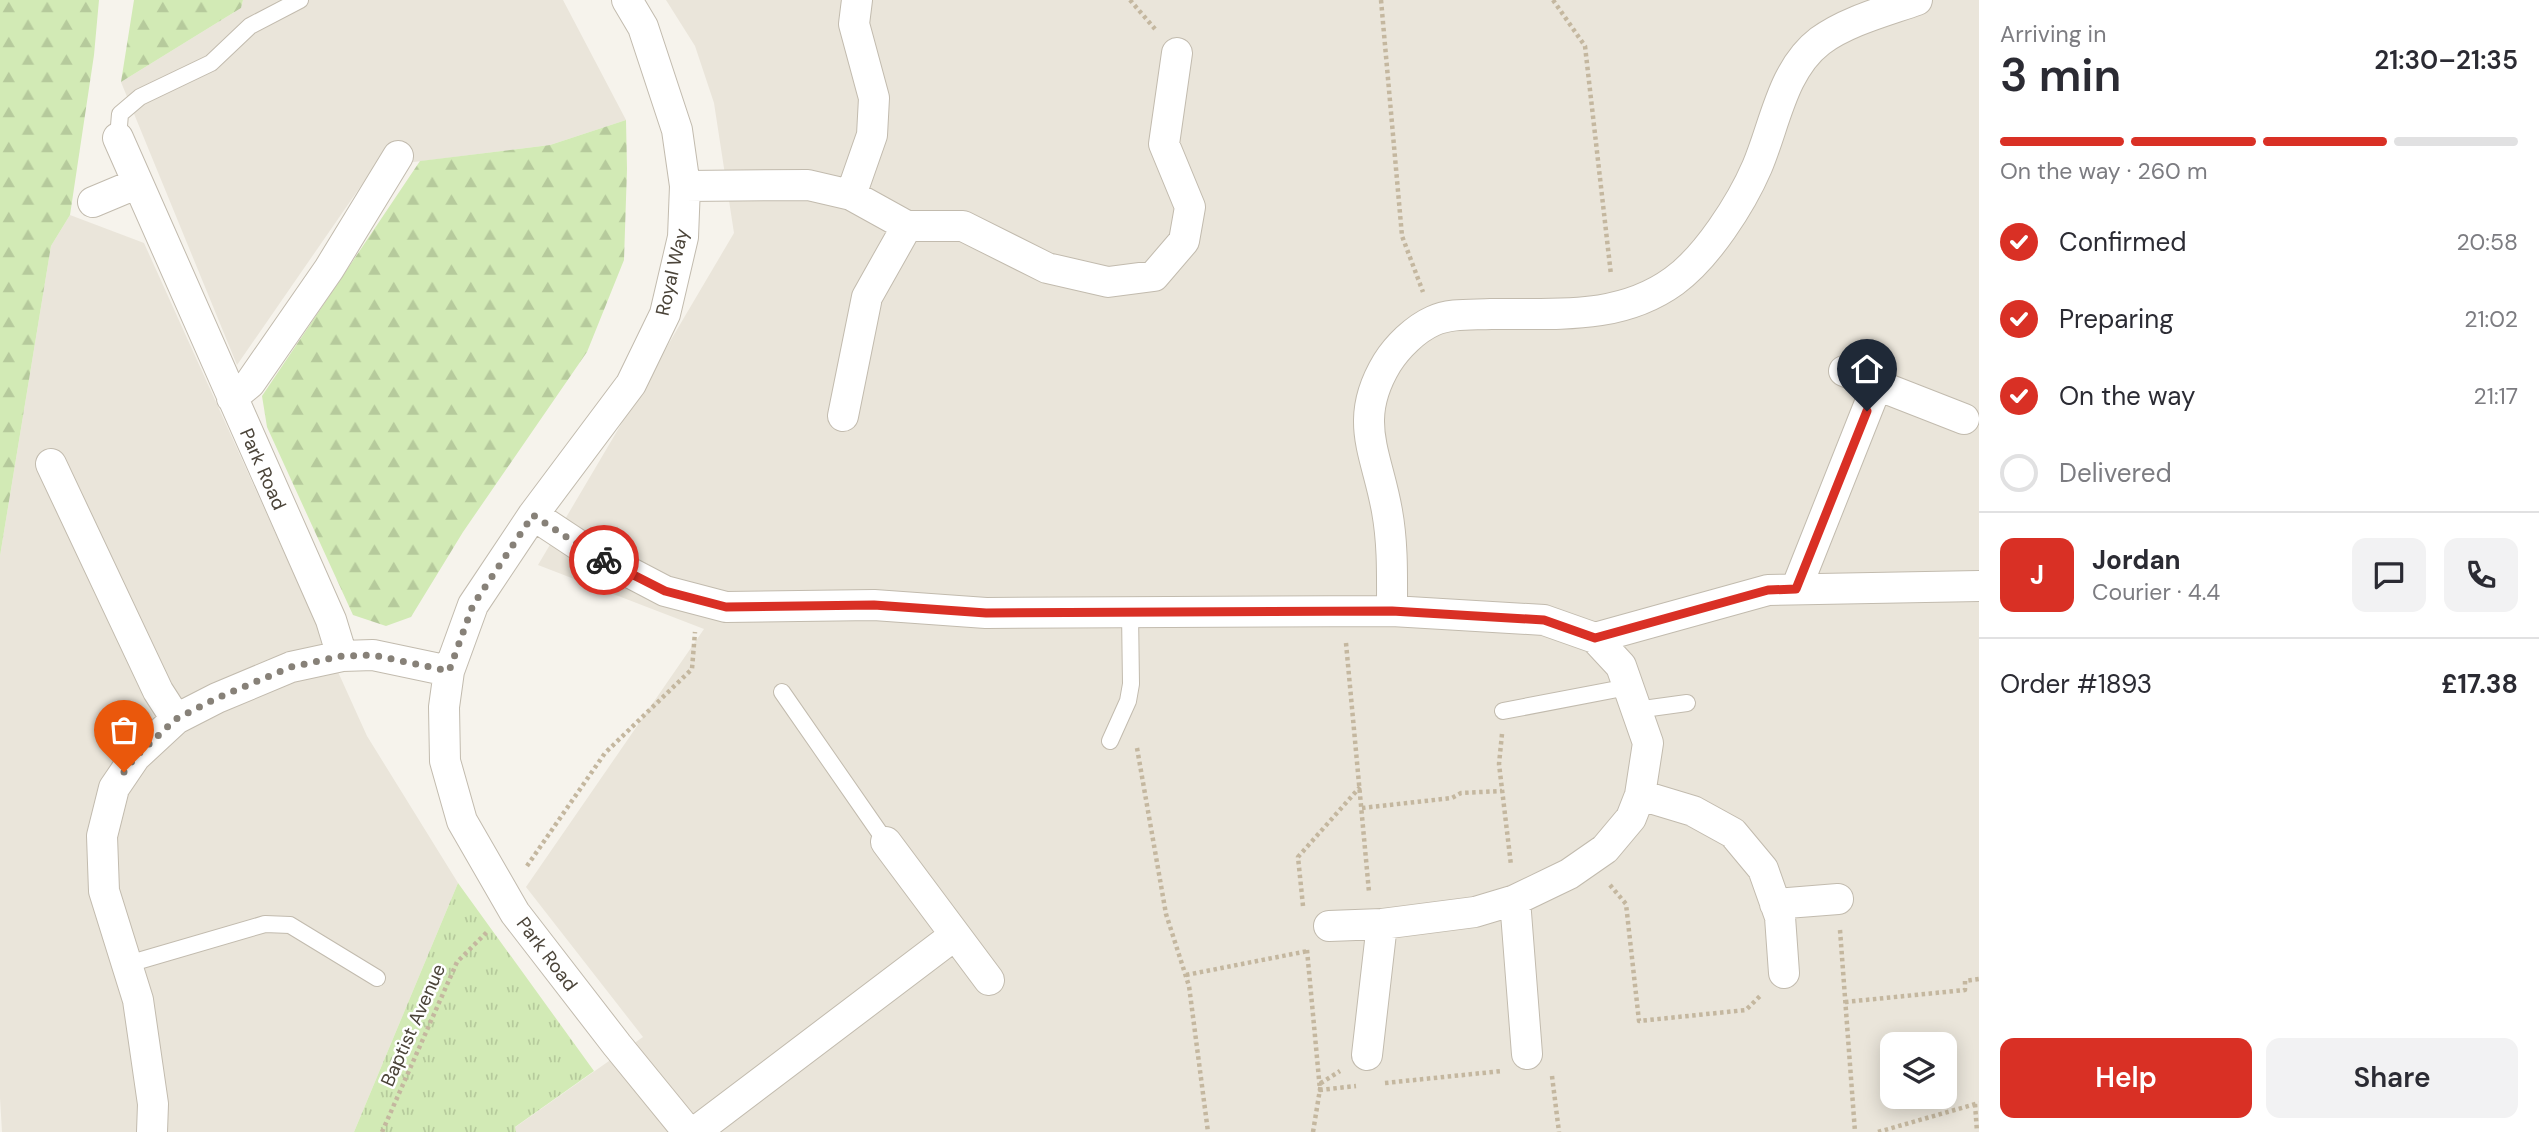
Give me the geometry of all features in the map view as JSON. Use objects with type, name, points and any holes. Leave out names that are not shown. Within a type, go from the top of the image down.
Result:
[{"type":"street","name":"Royal Way","points":[[533,515],[631,384],[665,314],[682,237],[685,186],[677,130],[643,27],[627,0]]},
{"type":"street","points":[[851,195],[872,135],[874,99],[854,24],[857,0]]},
{"type":"street","points":[[1392,611],[1390,530],[1368,428],[1374,391],[1391,357],[1408,339],[1434,320],[1465,315],[1560,315],[1614,308],[1657,292],[1690,268],[1730,215],[1756,169],[1786,87],[1800,62],[1821,40],[1873,7],[1917,0]]},
{"type":"street","points":[[685,186],[808,185],[851,195],[907,226],[963,226],[1046,268],[1108,282],[1154,276],[1184,241],[1190,207],[1164,144],[1177,53]]},
{"type":"street","name":"Park Road","points":[[118,138],[136,184],[331,620],[342,656]]},
{"type":"street","points":[[232,398],[250,383],[330,269],[398,156]]},
{"type":"street","points":[[93,202],[136,184]]},
{"type":"street","points":[[843,416],[867,297],[907,226]]},
{"type":"street","points":[[1844,371],[1964,419]]},
{"type":"street","points":[[1796,589],[1877,385]]},
{"type":"street","points":[[51,464],[158,691],[176,719]]},
{"type":"street","name":"Park Road","points":[[533,515],[473,605],[449,671],[444,707],[445,761],[462,821],[511,905],[617,1045],[688,1132]]},
{"type":"street","points":[[533,515],[583,548],[665,591],[726,607],[874,605],[986,613],[1392,611],[1544,620],[1595,638],[1621,666],[1648,743],[1640,795],[1631,818],[1605,849],[1569,874],[1515,900],[1475,912],[1317,932]]},
{"type":"street","points":[[1595,638],[1768,590],[1979,586]]},
{"type":"street","points":[[152,1132],[153,1104],[138,1000],[104,891],[102,836],[114,788],[135,757],[176,719],[217,698],[291,667],[342,656],[373,655],[449,671]]},
{"type":"street","points":[[1640,795],[1693,811],[1733,834],[1763,869],[1780,917],[1784,972]]},
{"type":"street","points":[[886,842],[989,980]]},
{"type":"street","points":[[1775,904],[1838,899]]},
{"type":"street","points":[[1515,900],[1527,1054]]},
{"type":"street","points":[[1367,1055],[1377,924]]},
{"type":"street","points":[[695,1132],[955,935]]},
{"type":"lane","points":[[118,138],[120,114],[140,97],[211,63],[250,26],[300,0]]},
{"type":"lane","points":[[1110,741],[1128,701],[1131,684],[1130,613]]},
{"type":"lane","points":[[782,692],[886,842]]},
{"type":"lane","points":[[1503,711],[1632,698],[1687,703]]},
{"type":"lane","points":[[128,964],[265,924],[290,925],[377,978]]},
{"type":"path","points":[[1381,0],[1402,236],[1434,320]]},
{"type":"path","points":[[1553,0],[1585,46],[1614,308]]},
{"type":"path","points":[[511,905],[605,753],[692,669],[698,600]]},
{"type":"path","points":[[1343,612],[1362,808],[1377,924]]},
{"type":"path","points":[[1128,701],[1166,914],[1189,986],[1208,1132]]},
{"type":"path","points":[[1503,711],[1499,764],[1515,900]]},
{"type":"path","points":[[1303,911],[1298,857],[1360,788]]},
{"type":"path","points":[[1362,808],[1452,798],[1461,793],[1503,791]]},
{"type":"path","points":[[1588,860],[1626,904],[1639,1021],[1746,1010],[1784,972]]},
{"type":"path","points":[[1838,899],[1855,1132]]},
{"type":"path","name":"Baptist Avenue","points":[[382,1132],[457,962],[511,905]]},
{"type":"path","points":[[1308,952],[1317,932]]},
{"type":"path","points":[[1317,932],[1308,952],[1320,1090]]},
{"type":"path","points":[[1186,975],[1308,952]]},
{"type":"path","points":[[1845,1002],[1965,990],[1965,981],[1979,979]]},
{"type":"path","points":[[1373,1084],[1520,1070],[1527,1054],[1551,1066],[1559,1132]]},
{"type":"path","points":[[1313,1132],[1321,1083],[1367,1055]]},
{"type":"path","points":[[1320,1090],[1360,1086]]},
{"type":"path","points":[[1878,1132],[1977,1103],[1978,1132]]},
{"type":"shaded area","points":[[243,0],[563,0],[626,120],[550,145],[374,167],[237,365],[121,82],[241,8]]},
{"type":"shaded area","points":[[666,0],[1979,0],[1979,1132],[516,1132],[514,1128],[643,1037],[526,887],[704,629],[538,565],[734,233],[714,103],[695,46]]},
{"type":"shaded area","points":[[70,215],[144,243],[367,736],[458,883],[354,1132],[2,1132],[0,556],[51,246]]},
{"type":"green space","points":[[0,0],[99,0],[94,55],[70,215],[51,246],[0,556]]},
{"type":"green space","points":[[134,0],[243,0],[241,8],[121,82]]},
{"type":"green space","points":[[626,120],[624,260],[587,352],[463,532],[411,617],[386,626],[353,615],[267,427],[262,396],[420,161],[550,145]]},
{"type":"green space","points":[[458,883],[594,1071],[515,1127],[516,1132],[354,1132]]},
{"type":"way so far","points":[[124,772],[135,757],[176,719],[217,698],[291,667],[342,656],[373,655],[449,671],[473,605],[533,515],[604,560]]},
{"type":"route","points":[[604,560],[665,591],[726,607],[874,605],[986,613],[1465,613],[1544,620],[1595,638],[1768,590],[1796,589],[1867,411]]}]
